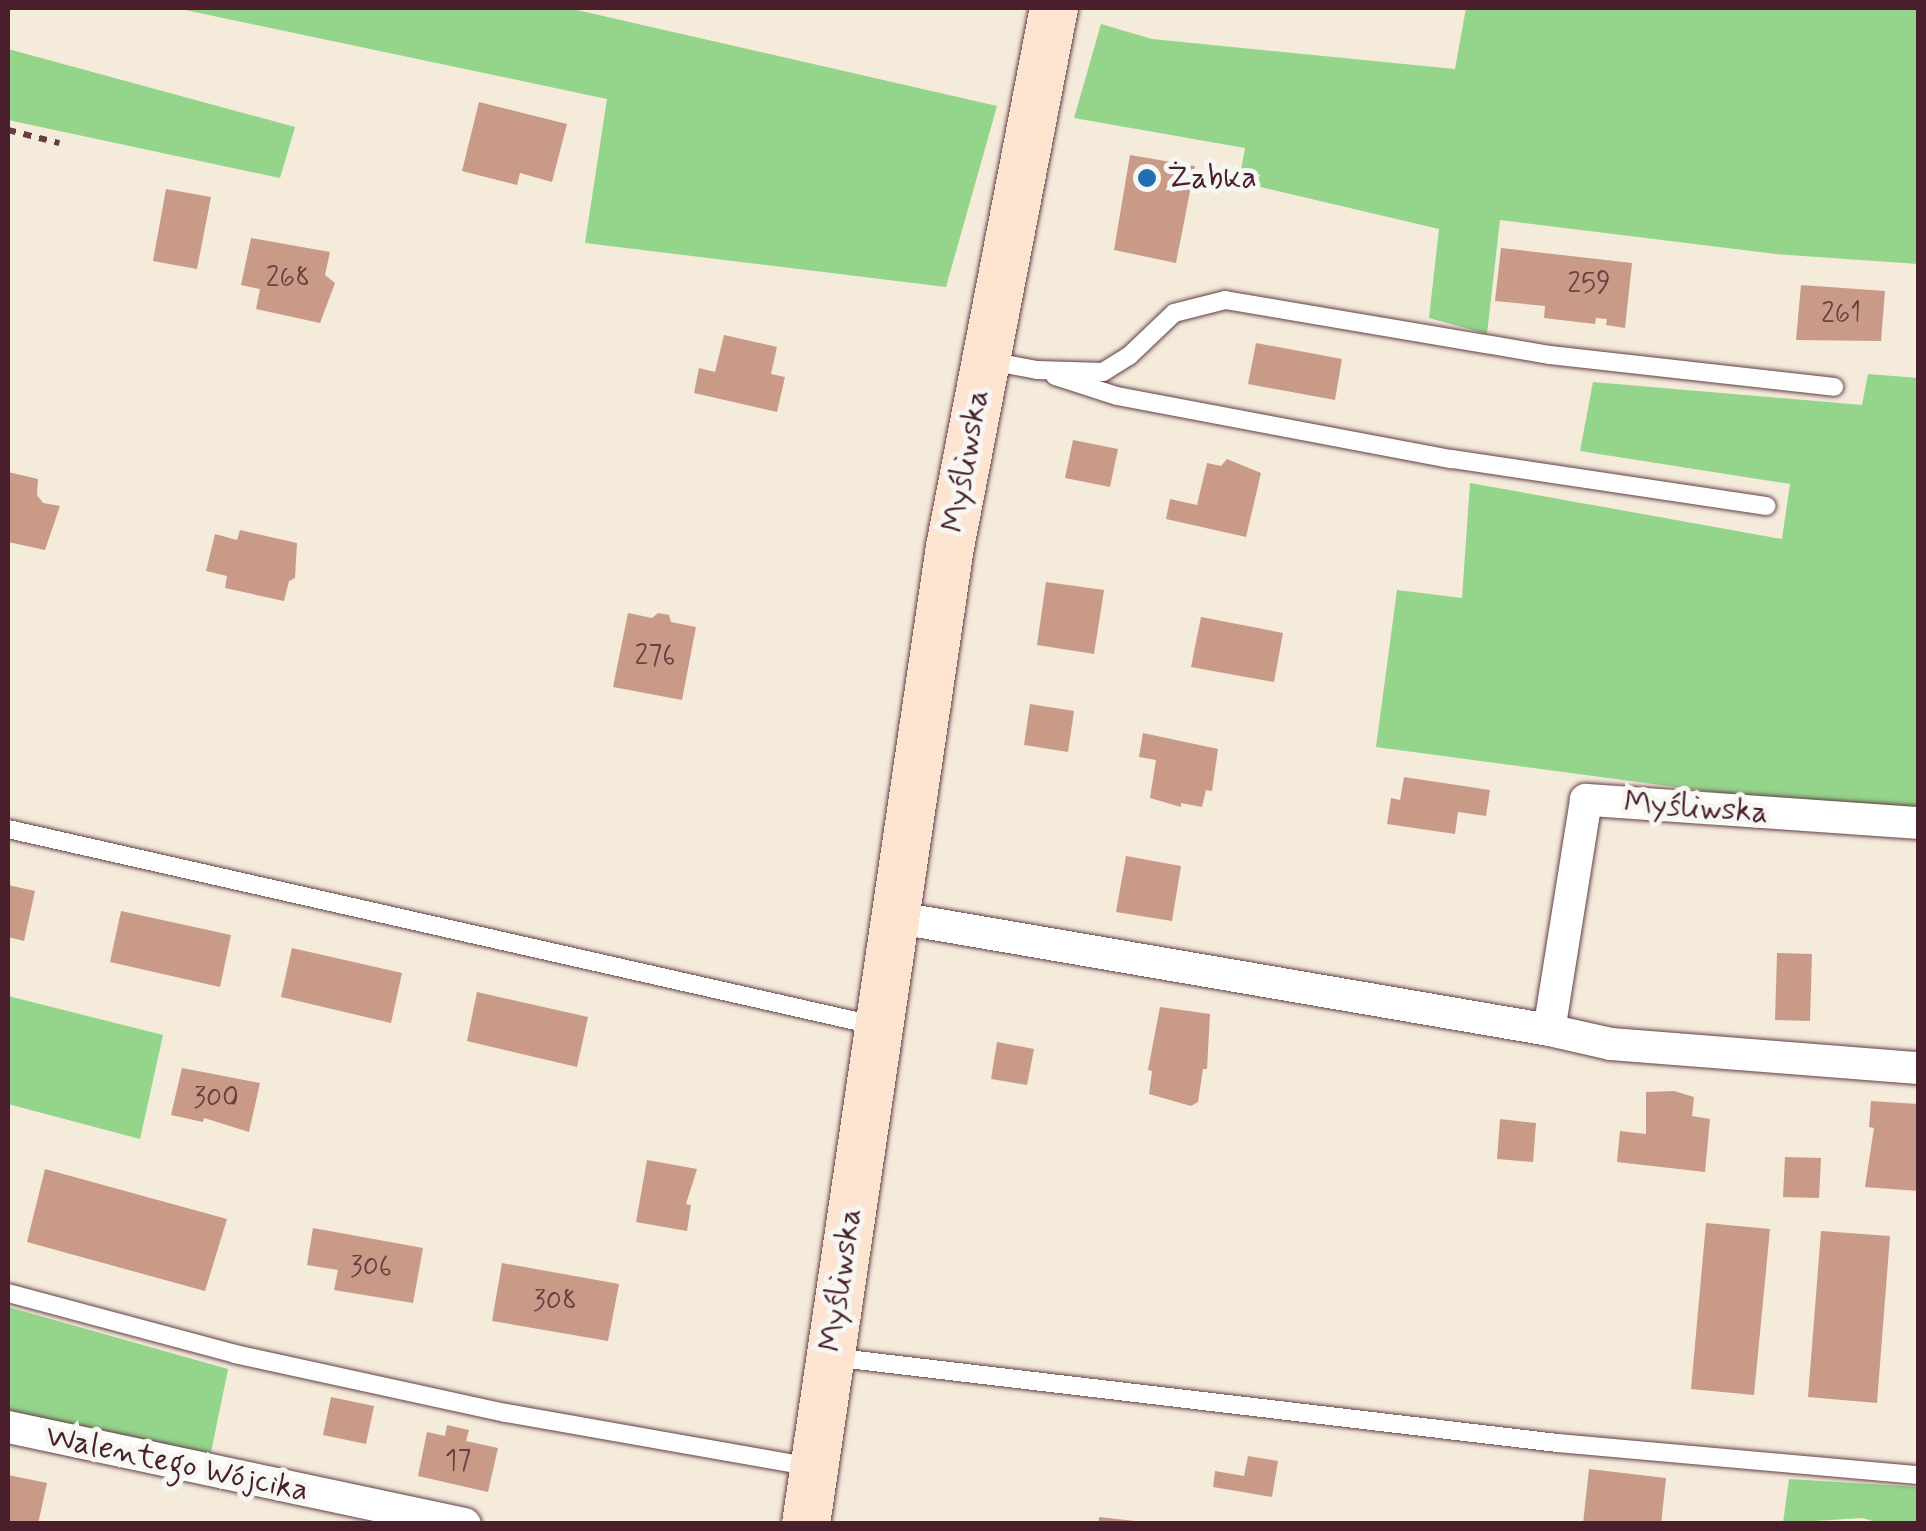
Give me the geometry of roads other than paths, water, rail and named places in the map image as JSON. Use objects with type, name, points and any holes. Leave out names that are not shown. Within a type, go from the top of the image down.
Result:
[{"type":"street","name":"Myśliwska","points":[[806,1524],[893,918],[984,360],[1054,8]]},
{"type":"street","name":"Myśliwska","points":[[1549,1030],[1586,800],[1918,823]]},
{"type":"street","points":[[893,918],[1549,1030],[1611,1044],[1918,1068]]},
{"type":"street","name":"Walentego Wójcika","points":[[8,1427],[465,1524]]},
{"type":"lane","points":[[1037,370],[1103,372],[1129,356],[1174,313],[1224,300],[1550,355],[1834,387]]},
{"type":"lane","points":[[984,360],[1037,370],[1117,396],[1452,459],[1767,506]]},
{"type":"lane","points":[[8,829],[878,1026]]},
{"type":"lane","points":[[8,1293],[236,1354],[409,1392],[814,1468]]},
{"type":"lane","points":[[830,1357],[1475,1430],[1558,1443],[1918,1475]]},
{"type":"place","name":"Żabka","points":[[1147,178]]}]
